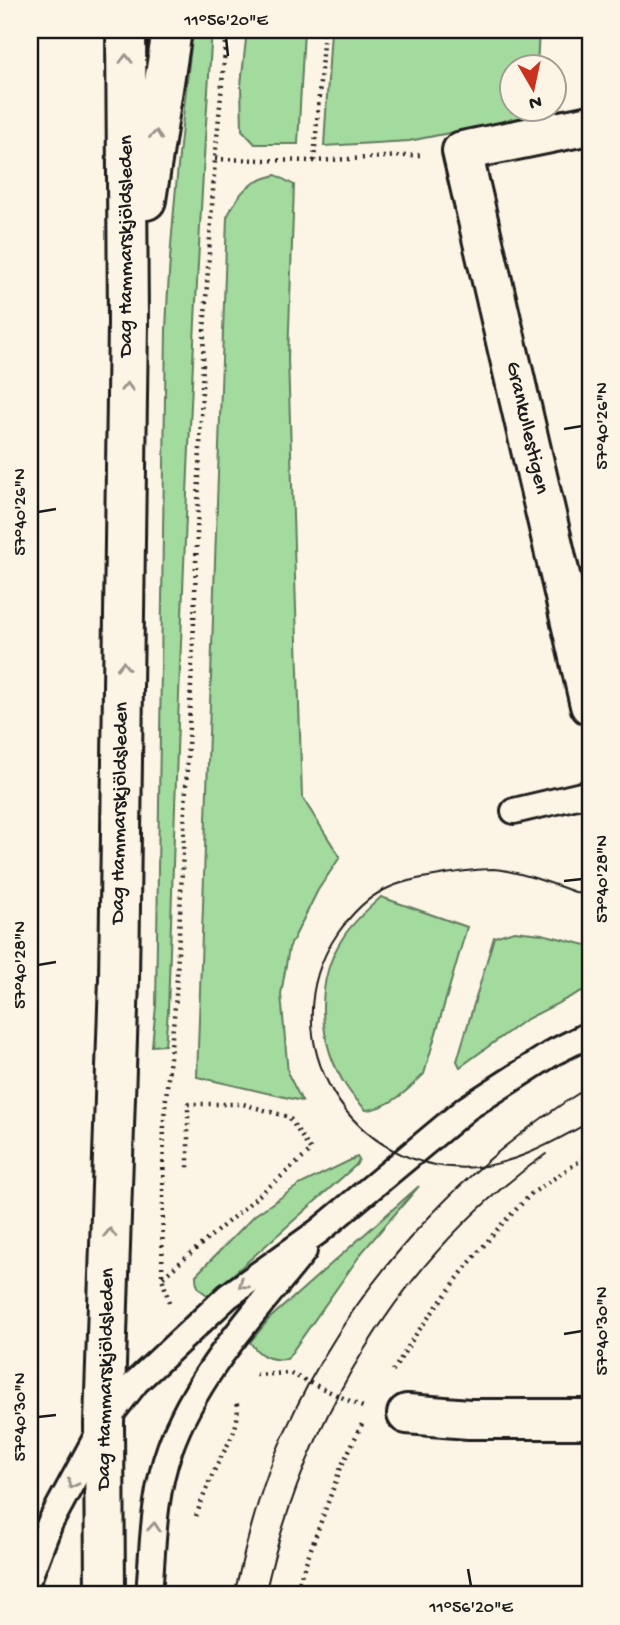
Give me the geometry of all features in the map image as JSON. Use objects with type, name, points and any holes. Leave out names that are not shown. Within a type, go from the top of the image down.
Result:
[{"type":"main road","name":"Dag Hammarskjöldsleden","points":[[105,1595],[104,1423],[119,979],[128,323],[126,30]]},
{"type":"main road","points":[[128,323],[172,30]]},
{"type":"main road","points":[[462,151],[590,125]]},
{"type":"main road","name":"Grankullestigen","points":[[462,151],[590,705]]},
{"type":"main road","points":[[407,1414],[469,1419],[590,1419]]},
{"type":"lane","points":[[514,811],[590,793]]},
{"type":"lane","points":[[30,1575],[50,1523],[104,1423],[136,1382],[228,1296],[319,1231],[467,1108],[554,1052],[590,1034]]},
{"type":"lane","points":[[149,1595],[156,1505],[169,1449],[196,1390],[319,1231]]},
{"type":"path","points":[[188,1169],[188,1104],[243,1104],[289,1117],[311,1151],[162,1277],[164,1118],[176,996],[194,622],[204,332],[215,159],[227,30]]},
{"type":"path","points":[[314,161],[324,30]]},
{"type":"path","points":[[215,159],[314,161],[462,151]]},
{"type":"path","points":[[388,1379],[414,1337],[501,1225],[531,1194],[590,1154]]},
{"type":"path","points":[[251,1377],[260,1373],[289,1373],[355,1403]]},
{"type":"path","points":[[294,1595],[341,1466],[364,1421]]},
{"type":"green space","points":[[193,30],[212,30],[191,397],[168,1011],[165,1045],[152,1046],[156,1006],[166,330],[170,254]]},
{"type":"green space","points":[[247,30],[304,30],[298,144],[255,144],[242,130],[241,85]]},
{"type":"green space","points":[[331,30],[539,30],[538,52],[498,52],[498,122],[505,122],[409,141],[324,146]]},
{"type":"green space","points":[[276,175],[294,185],[288,358],[302,797],[340,857],[318,890],[289,948],[281,994],[288,1074],[302,1101],[197,1077],[227,217],[246,189],[258,181]]},
{"type":"green space","points":[[381,897],[467,927],[424,1074],[391,1102],[366,1110],[348,1089],[330,1053],[323,1014],[324,993],[327,973],[344,936]]},
{"type":"green space","points":[[514,931],[542,934],[590,946],[590,987],[525,1020],[460,1067],[457,1061],[494,937]]},
{"type":"green space","points":[[357,1157],[359,1160],[356,1165],[209,1296],[200,1290],[196,1275],[255,1215],[299,1185]]},
{"type":"green space","points":[[419,1186],[363,1251],[287,1359],[270,1358],[257,1351],[250,1342],[269,1319]]},
{"type":"tram line","points":[[590,897],[528,876],[493,869],[426,877],[391,887],[364,903],[338,933],[318,973],[312,1015],[317,1056],[334,1093],[359,1125],[392,1150],[432,1164],[477,1167],[492,1165],[550,1144],[590,1122]]},
{"type":"tram line","points":[[234,1595],[256,1508],[274,1457],[300,1401],[330,1347],[364,1295],[402,1247],[444,1201],[490,1159],[538,1121],[590,1086]]},
{"type":"tram line","points":[[265,1595],[282,1531],[304,1468],[332,1407],[365,1348],[403,1293],[446,1242],[494,1195],[546,1154]]}]
